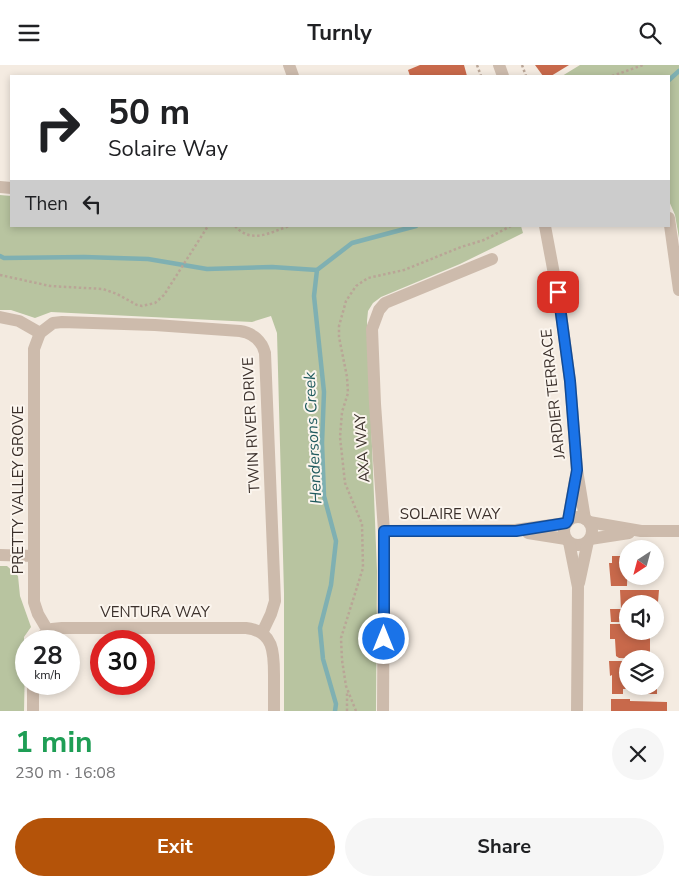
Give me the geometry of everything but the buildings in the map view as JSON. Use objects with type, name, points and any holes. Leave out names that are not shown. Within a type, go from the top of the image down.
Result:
[{"type":"street","points":[[670,225],[679,290]]},
{"type":"street","name":"JARDIER TERRACE","points":[[545,227],[560,306],[570,381],[577,470],[587,521]]},
{"type":"street","name":"AXA WAY","points":[[383,711],[384,531],[372,329],[376,317],[385,303],[492,259]]},
{"type":"street","points":[[0,317],[18,321],[40,333]]},
{"type":"street","name":"TWIN RIVER DRIVE","points":[[40,333],[53,323],[62,322],[155,325],[240,331],[247,332],[258,339],[265,353],[275,601],[262,633]]},
{"type":"street","name":"PRETTY VALLEY GROVE","points":[[40,333],[34,349],[34,602],[38,614],[47,630]]},
{"type":"street","name":"JARDIER TERRACE","points":[[567,522],[577,470]]},
{"type":"street","points":[[578,587],[563,531],[567,522],[576,517],[587,521],[642,531]]},
{"type":"street","points":[[577,711],[578,587],[592,531],[587,521]]},
{"type":"street","name":"SOLAIRE WAY","points":[[384,531],[516,531],[567,522]]},
{"type":"street","name":"SOLAIRE WAY","points":[[516,531],[567,541]]},
{"type":"street","points":[[567,541],[572,545],[581,545],[589,540],[642,531],[679,531]]},
{"type":"street","points":[[0,555],[34,556]]},
{"type":"street","name":"VENTURA WAY","points":[[50,630],[62,628],[246,628],[262,633]]},
{"type":"street","points":[[262,633],[270,643],[274,653],[274,711]]},
{"type":"street","points":[[33,695],[33,711]]},
{"type":"path","points":[[615,75],[643,65]]},
{"type":"path","points":[[0,275],[50,286],[103,289],[117,294],[136,305],[142,306],[155,303],[164,295],[207,227]]},
{"type":"path","points":[[235,227],[244,234],[255,237],[285,227]]},
{"type":"path","points":[[347,711],[348,691]]},
{"type":"green space","points":[[580,65],[679,65],[679,238],[675,215],[670,203],[670,75],[564,75]]},
{"type":"green space","points":[[0,195],[10,196],[10,227],[521,227],[523,233],[460,264],[381,297],[373,303],[368,311],[377,571],[376,711],[284,711],[284,593],[277,333],[271,316],[252,322],[51,312],[35,318],[11,310],[0,310]]},
{"type":"green space","points":[[0,566],[7,566],[18,576],[20,596],[31,627],[29,630],[15,630],[15,695],[24,695],[24,711],[0,711]]},
{"type":"waterway","name":"Hendersons Creek","points":[[670,79],[679,71]]},
{"type":"waterway","name":"Hendersons Creek","points":[[335,711],[336,704],[323,659],[320,628],[331,585],[336,541],[324,496],[322,443],[324,392],[314,296],[317,270],[352,243],[412,227]]},
{"type":"waterway","points":[[0,256],[4,258],[84,257],[148,259],[207,269],[272,267],[317,270]]},
{"type":"route","points":[[384,639],[384,531],[516,531],[566,523],[568,520],[577,470],[570,381],[558,292]]}]
